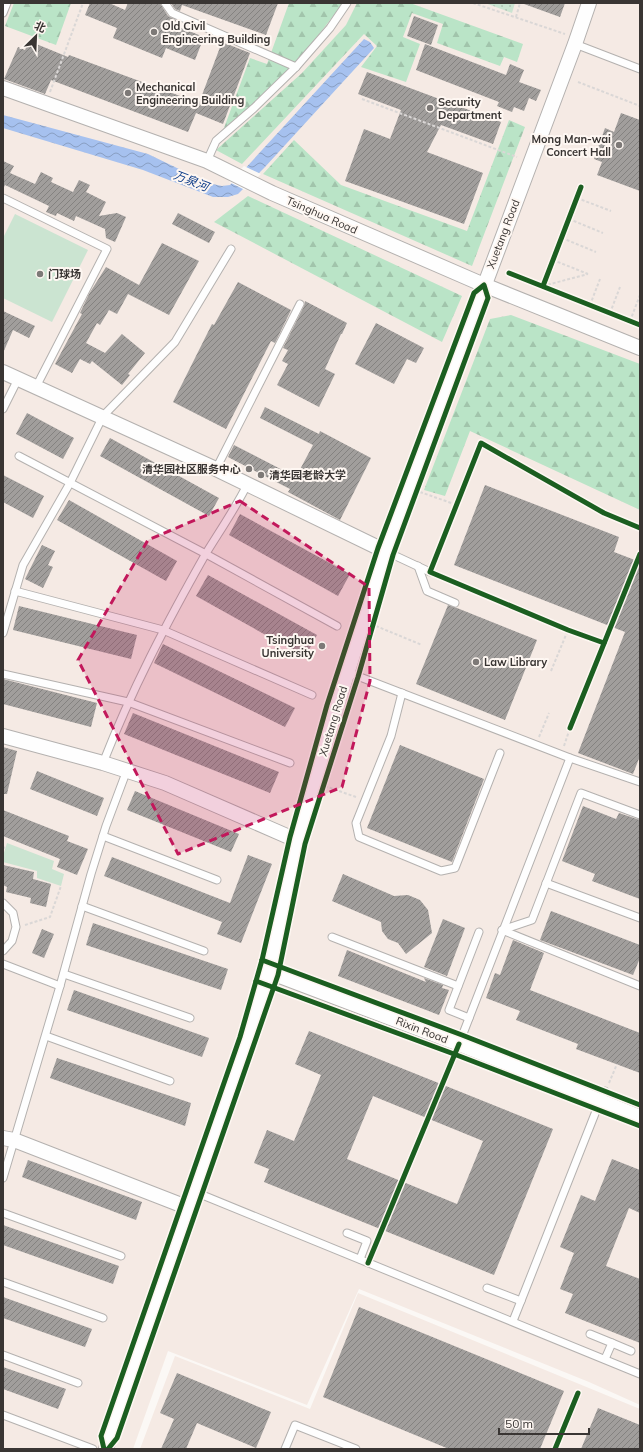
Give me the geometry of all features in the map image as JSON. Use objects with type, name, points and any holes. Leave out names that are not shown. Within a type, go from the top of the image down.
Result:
[{"type":"street","name":"Xuetang Road","points":[[106,1449],[269,972],[296,840],[385,551],[589,3]]},
{"type":"street","name":"Tsinghua Road","points":[[3,88],[212,164],[272,193],[484,286],[640,348]]},
{"type":"street","points":[[3,372],[103,416],[385,551]]},
{"type":"street","points":[[3,736],[104,763],[165,783],[296,840]]},
{"type":"street","name":"Rixin Road","points":[[269,972],[458,1044],[603,1096],[640,1117]]},
{"type":"street","points":[[9,1139],[189,1208]]},
{"type":"lane","points":[[3,13],[7,3]]},
{"type":"lane","points":[[165,3],[172,13],[296,67]]},
{"type":"lane","points":[[212,164],[216,141],[254,108],[296,67],[330,28],[347,3]]},
{"type":"lane","points":[[576,41],[640,69]]},
{"type":"lane","points":[[3,198],[107,249],[36,387]]},
{"type":"lane","points":[[3,633],[23,565],[70,483],[103,416],[175,342],[231,249]]},
{"type":"lane","points":[[216,469],[300,304]]},
{"type":"lane","points":[[3,409],[18,379]]},
{"type":"lane","points":[[19,456],[206,554],[337,626]]},
{"type":"lane","points":[[104,763],[128,702],[163,630],[247,485]]},
{"type":"lane","points":[[385,551],[430,572]]},
{"type":"lane","points":[[418,566],[427,591],[455,603]]},
{"type":"lane","points":[[15,591],[163,630],[312,695]]},
{"type":"lane","points":[[347,672],[570,758],[640,782]]},
{"type":"lane","points":[[3,674],[128,702],[290,763]]},
{"type":"lane","points":[[402,693],[391,736],[356,823],[359,837],[442,871],[455,868],[500,753]]},
{"type":"lane","points":[[458,1044],[570,758]]},
{"type":"lane","points":[[3,1178],[9,1139],[46,1036],[103,836],[127,770]]},
{"type":"lane","points":[[502,930],[532,920],[582,793],[640,815]]},
{"type":"lane","points":[[103,836],[217,880]]},
{"type":"lane","points":[[546,883],[640,918]]},
{"type":"lane","points":[[3,903],[13,913],[16,926],[12,941],[3,951]]},
{"type":"lane","points":[[82,906],[204,951]]},
{"type":"lane","points":[[502,930],[640,986]]},
{"type":"lane","points":[[469,1018],[449,1010],[479,932]]},
{"type":"lane","points":[[332,937],[458,986]]},
{"type":"lane","points":[[3,964],[60,986]]},
{"type":"lane","points":[[64,974],[190,1018]]},
{"type":"lane","points":[[46,1036],[170,1081]]},
{"type":"lane","points":[[513,1321],[603,1096]]},
{"type":"lane","points":[[195,1192],[640,1374]]},
{"type":"lane","points":[[3,1213],[121,1256]]},
{"type":"lane","points":[[347,1233],[367,1241],[360,1259]]},
{"type":"lane","points":[[3,1282],[103,1318]]},
{"type":"lane","points":[[487,1288],[521,1302]]},
{"type":"lane","points":[[590,1334],[631,1351]]},
{"type":"lane","points":[[605,1359],[612,1343]]},
{"type":"lane","points":[[3,1356],[78,1383]]},
{"type":"lane","points":[[3,1415],[93,1449]]},
{"type":"lane","points":[[284,1449],[295,1425],[356,1449]]},
{"type":"path","points":[[50,93],[83,3]]},
{"type":"path","points":[[473,3],[576,41]]},
{"type":"path","points":[[515,18],[520,3]]},
{"type":"path","points":[[578,82],[640,106]]},
{"type":"path","points":[[362,100],[517,157]]},
{"type":"path","points":[[574,205],[578,195],[611,211]]},
{"type":"path","points":[[566,225],[572,212]]},
{"type":"path","points":[[569,219],[603,233]]},
{"type":"path","points":[[559,245],[564,231]]},
{"type":"path","points":[[562,238],[596,252]]},
{"type":"path","points":[[551,266],[556,252]]},
{"type":"path","points":[[543,286],[588,274],[553,260]]},
{"type":"path","points":[[590,305],[600,278]]},
{"type":"path","points":[[543,286],[546,280]]},
{"type":"path","points":[[537,284],[550,289]]},
{"type":"path","points":[[610,313],[620,287]]},
{"type":"path","points":[[623,319],[632,322],[640,295]]},
{"type":"path","points":[[583,302],[596,308]]},
{"type":"path","points":[[603,311],[617,316]]},
{"type":"path","points":[[414,498],[419,484]]},
{"type":"path","points":[[416,491],[457,505]]},
{"type":"path","points":[[454,511],[460,498]]},
{"type":"path","points":[[371,632],[375,618]]},
{"type":"path","points":[[373,625],[422,645]]},
{"type":"path","points":[[561,627],[574,632]]},
{"type":"path","points":[[551,672],[568,630]]},
{"type":"path","points":[[536,745],[549,713]]},
{"type":"path","points":[[560,754],[573,721]]},
{"type":"path","points":[[321,793],[326,778]]},
{"type":"path","points":[[324,785],[366,800]]},
{"type":"path","points":[[16,926],[33,924],[50,918],[61,886]]},
{"type":"path","points":[[603,1096],[617,1064]]},
{"type":"highlighted area","points":[[240,501],[369,587],[370,681],[342,787],[178,854],[78,660],[148,540]]},
{"type":"shaded area","name":"Tsinghua University","points":[[3,3],[640,3],[640,1405],[589,1382],[359,1289],[307,1405],[168,1351],[133,1449],[3,1449]]},
{"type":"shaded area","points":[[358,1293],[640,1409],[640,1449],[140,1449],[175,1356],[310,1409]]},
{"type":"green space","points":[[14,3],[71,3],[56,45],[5,26]]},
{"type":"green space","points":[[289,3],[343,3],[298,62],[221,136],[250,58],[267,64]]},
{"type":"green space","points":[[357,3],[410,3],[523,44],[517,62],[504,57],[500,66],[437,43],[443,24],[412,13],[403,37],[420,44],[406,82],[361,67],[377,46],[364,34],[242,164],[216,150],[302,73],[346,25]]},
{"type":"green space","points":[[485,3],[515,3],[512,13]]},
{"type":"green space","points":[[509,120],[525,127],[472,266],[263,174],[294,140],[341,185],[467,231]]},
{"type":"green space","points":[[248,196],[462,296],[442,342],[214,222]]},
{"type":"green space","name":"门球场","points":[[15,214],[88,250],[52,322],[3,298],[3,238]]},
{"type":"green space","points":[[511,315],[640,364],[640,510],[470,431],[445,496],[424,490],[490,319]]},
{"type":"green space","points":[[7,843],[54,861],[52,869],[64,874],[61,886],[37,878],[37,871],[3,862],[3,856]]},
{"type":"water","name":"万泉河","points":[[364,39],[370,42],[374,48],[265,167],[238,194],[228,197],[213,197],[143,170],[3,128],[3,115],[148,154],[208,183],[222,186],[230,185]]},
{"type":"pier","points":[[244,166],[261,174],[245,190],[229,182]]},
{"type":"building","name":"Old Civil Engineering Building","points":[[90,3],[109,3],[125,10],[128,3],[160,3],[168,16],[176,20],[174,25],[204,37],[195,60],[166,48],[162,58],[113,38],[117,28],[85,15]]},
{"type":"building","name":"Old Civil Engineering Building","points":[[171,3],[278,3],[266,35],[182,5],[180,11],[175,9]]},
{"type":"building","points":[[565,3],[560,17],[524,4]]},
{"type":"building","points":[[414,16],[438,25],[431,45],[407,36]]},
{"type":"building","name":"Mechanical Engineering Building","points":[[29,41],[68,57],[69,55],[199,103],[222,42],[250,53],[223,124],[196,113],[188,132],[51,80],[45,94],[4,79],[18,47],[25,50]]},
{"type":"building","points":[[425,44],[506,75],[510,64],[524,70],[519,82],[541,90],[536,101],[529,98],[524,111],[514,107],[512,112],[497,106],[499,102],[416,70]]},
{"type":"building","points":[[367,72],[501,122],[493,144],[441,125],[427,152],[483,173],[464,224],[345,181],[364,129],[390,139],[401,110],[358,94]]},
{"type":"building","name":"Mong Man-wai Concert Hall","points":[[621,113],[640,120],[640,191],[597,175],[602,162],[594,159],[605,128],[614,132]]},
{"type":"building","points":[[3,161],[14,166],[10,173],[35,184],[41,172],[53,178],[51,182],[73,192],[79,180],[90,185],[86,192],[106,202],[99,216],[117,213],[126,217],[115,242],[106,238],[105,229],[76,216],[74,221],[57,213],[56,216],[46,212],[49,206],[5,185],[3,189]]},
{"type":"building","points":[[178,213],[215,232],[209,243],[172,224]]},
{"type":"building","points":[[162,243],[199,261],[169,315],[128,294],[117,314],[109,310],[100,325],[97,323],[86,343],[105,353],[122,334],[145,353],[128,374],[130,375],[122,385],[92,361],[90,364],[80,359],[72,373],[55,364],[82,314],[80,313],[89,294],[106,267],[139,285]]},
{"type":"building","points":[[238,282],[291,310],[275,343],[271,341],[226,429],[173,402],[212,324],[214,325]]},
{"type":"building","points":[[305,301],[347,323],[325,369],[335,374],[319,407],[277,385],[288,364],[282,361],[288,350],[283,348],[304,306]]},
{"type":"building","points":[[3,311],[35,326],[29,338],[13,330],[3,353]]},
{"type":"building","points":[[376,323],[424,348],[416,363],[407,359],[394,384],[355,364]]},
{"type":"building","points":[[265,407],[319,434],[320,431],[371,458],[340,520],[288,492],[290,489],[228,457],[234,445],[296,477],[313,445],[260,418]]},
{"type":"building","points":[[27,413],[74,438],[63,459],[16,434]]},
{"type":"building","points":[[110,438],[219,498],[209,516],[100,456]]},
{"type":"building","points":[[3,475],[44,496],[33,518],[3,502]]},
{"type":"building","points":[[485,485],[619,537],[614,552],[640,562],[640,756],[633,774],[578,753],[625,632],[454,565]]},
{"type":"building","points":[[69,500],[177,561],[166,581],[57,520]]},
{"type":"building","points":[[240,514],[350,574],[338,596],[229,535]]},
{"type":"building","points":[[42,545],[55,551],[48,565],[53,567],[43,588],[25,579]]},
{"type":"building","points":[[208,575],[317,635],[305,657],[196,596]]},
{"type":"building","name":"Law Library","points":[[448,605],[537,640],[505,720],[416,684]]},
{"type":"building","points":[[19,606],[137,635],[131,659],[13,630]]},
{"type":"building","points":[[163,644],[295,708],[285,727],[154,663]]},
{"type":"building","points":[[3,679],[97,703],[91,727],[3,704]]},
{"type":"building","points":[[133,713],[279,772],[270,793],[124,734]]},
{"type":"building","points":[[400,745],[484,779],[452,862],[367,828]]},
{"type":"building","points":[[3,747],[17,751],[7,794],[3,794]]},
{"type":"building","points":[[37,771],[104,798],[97,816],[30,789]]},
{"type":"building","points":[[135,791],[239,834],[231,852],[127,810]]},
{"type":"building","points":[[583,806],[616,819],[619,813],[640,820],[640,899],[592,881],[595,874],[562,861]]},
{"type":"building","points":[[3,810],[69,836],[67,841],[88,849],[77,875],[57,867],[60,859],[3,836]]},
{"type":"building","points":[[248,855],[272,864],[241,943],[217,934],[222,922],[104,876],[112,857],[230,903]]},
{"type":"building","points":[[3,865],[34,872],[33,879],[51,884],[46,907],[30,903],[31,898],[6,892],[7,887],[3,885]]},
{"type":"building","points":[[343,874],[394,896],[408,895],[420,900],[428,910],[432,933],[406,954],[398,943],[388,939],[382,931],[381,922],[332,901]]},
{"type":"building","points":[[551,911],[640,945],[640,958],[633,975],[540,940]]},
{"type":"building","points":[[443,919],[465,928],[447,976],[424,967]]},
{"type":"building","points":[[93,923],[228,969],[221,990],[86,945]]},
{"type":"building","points":[[42,929],[54,934],[44,958],[32,953]]},
{"type":"building","points":[[513,940],[544,953],[530,990],[640,1033],[640,1073],[576,1049],[578,1044],[516,1020],[520,1011],[486,998],[495,973],[500,975]]},
{"type":"building","points":[[347,950],[426,982],[424,978],[443,985],[442,988],[449,990],[439,1015],[338,976]]},
{"type":"building","points":[[74,990],[209,1038],[202,1057],[67,1010]]},
{"type":"building","points":[[309,1031],[553,1129],[494,1275],[264,1182],[269,1169],[254,1163],[267,1130],[294,1141],[321,1075],[295,1064]],"holes":[[[373,1096],[483,1141],[457,1204],[347,1159]]]},
{"type":"building","points":[[57,1058],[191,1103],[185,1126],[50,1078]]},
{"type":"building","points":[[612,1159],[640,1170],[640,1213],[629,1208],[606,1266],[640,1279],[640,1343],[565,1313],[573,1294],[560,1289],[574,1253],[560,1247],[581,1195],[595,1201]]},
{"type":"building","points":[[28,1160],[142,1202],[136,1220],[22,1177]]},
{"type":"building","points":[[3,1225],[119,1266],[113,1284],[3,1245]]},
{"type":"building","points":[[3,1297],[92,1329],[85,1347],[3,1318]]},
{"type":"building","points":[[359,1307],[564,1391],[540,1449],[449,1449],[323,1397]]},
{"type":"building","points":[[3,1367],[66,1389],[58,1409],[3,1389]]},
{"type":"building","points":[[177,1373],[271,1412],[256,1448],[197,1423],[186,1449],[161,1449],[174,1419],[160,1413]]},
{"type":"building","points":[[598,1408],[640,1425],[640,1449],[581,1449]]},
{"type":"cycle path","points":[[543,286],[581,187]]},
{"type":"cycle path","points":[[509,273],[640,325]]},
{"type":"cycle path","points":[[104,1449],[101,1436],[240,1037],[262,960],[290,837],[327,705],[378,548],[474,293],[484,285],[488,298],[393,555],[358,677],[305,844],[278,975],[117,1438],[108,1449]]},
{"type":"cycle path","points":[[604,643],[568,630],[430,572],[481,443],[604,513],[640,528]]},
{"type":"cycle path","points":[[570,728],[640,554]]},
{"type":"cycle path","points":[[262,960],[462,1035],[640,1105]]},
{"type":"cycle path","points":[[256,981],[454,1054],[640,1126]]},
{"type":"cycle path","points":[[368,1263],[459,1044]]},
{"type":"cycle path","points":[[555,1449],[578,1393]]},
{"type":"place","name":"Old Civil Engineering Building","points":[[154,32]]},
{"type":"place","name":"Mechanical Engineering Building","points":[[128,93]]},
{"type":"place","name":"Security Department","points":[[430,108]]},
{"type":"place","name":"Mong Man-wai Concert Hall","points":[[619,145]]},
{"type":"place","name":"门球场","points":[[40,274]]},
{"type":"place","name":"清华园社区服务中心","points":[[249,469]]},
{"type":"place","name":"清华园老龄大学","points":[[261,475]]},
{"type":"place","name":"Tsinghua University","points":[[322,646]]},
{"type":"place","name":"Law Library","points":[[476,662]]}]
